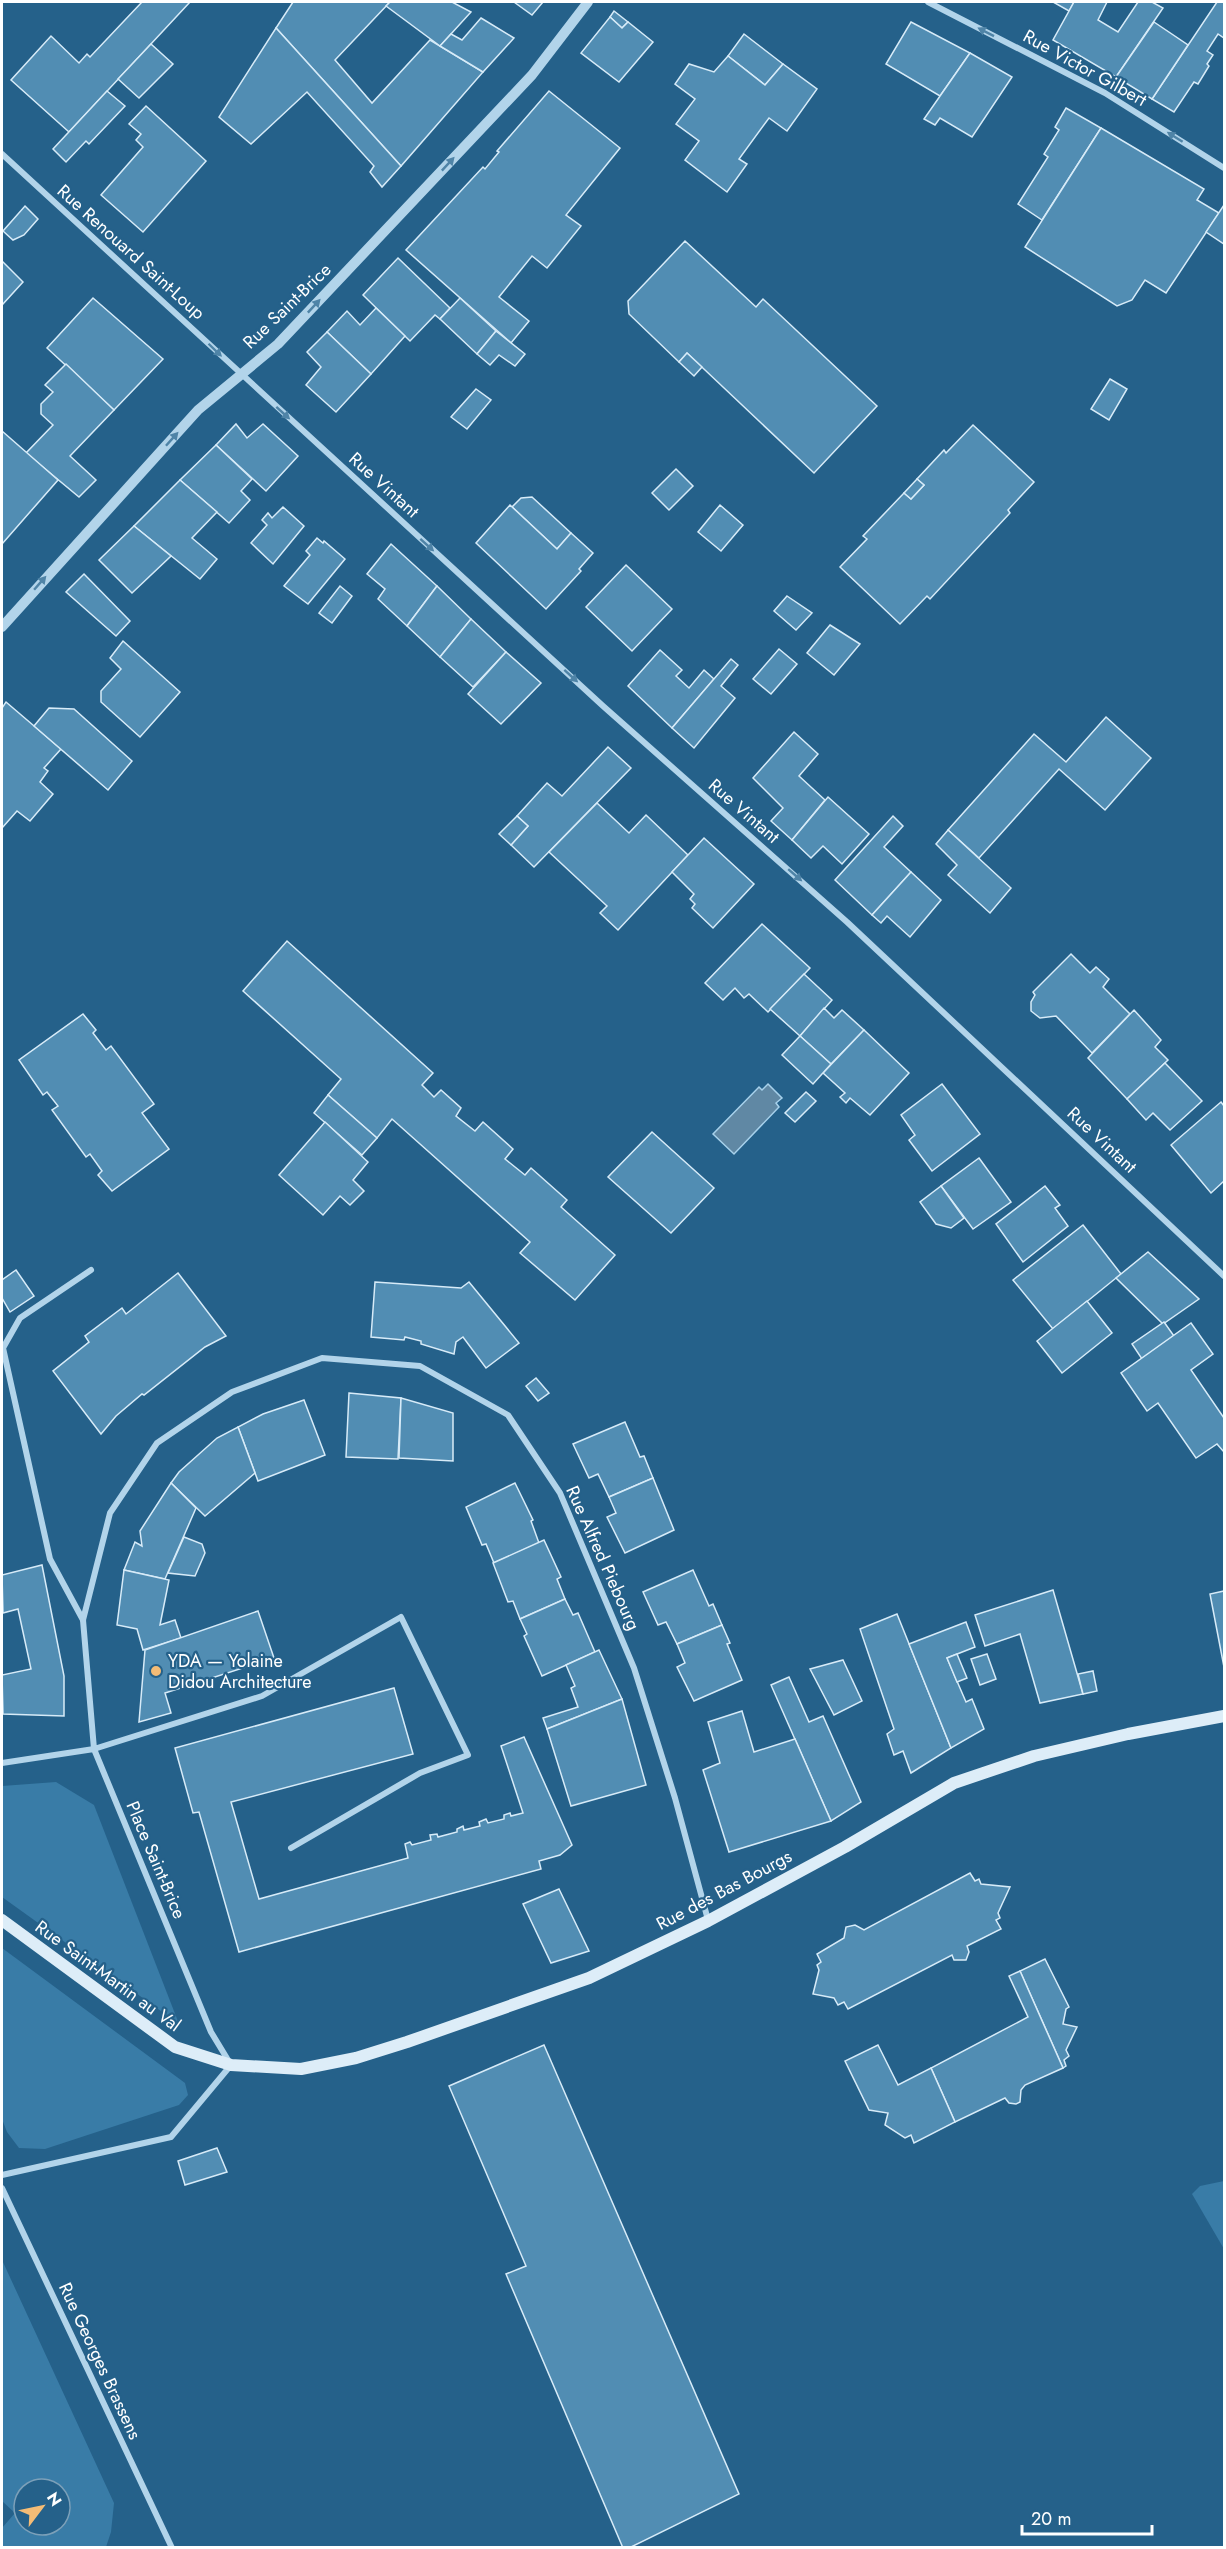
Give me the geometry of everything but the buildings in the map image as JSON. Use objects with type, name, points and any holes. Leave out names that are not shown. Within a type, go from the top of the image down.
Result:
[{"type":"main road","name":"Rue des Bas Bourgs","points":[[231,2066],[301,2069],[356,2058],[590,1978],[708,1921],[954,1783],[1034,1756],[1128,1734],[1224,1716]]},
{"type":"main road","name":"Rue Saint-Martin au Val","points":[[2,1920],[175,2047],[231,2066]]},
{"type":"street","name":"Rue Saint-Brice","points":[[2,627],[198,410],[240,373],[278,344],[532,75],[588,2]]},
{"type":"street","name":"Rue Victor Gilbert","points":[[928,2],[1105,93],[1224,168]]},
{"type":"street","name":"Rue Renouard Saint-Loup","points":[[2,154],[240,373]]},
{"type":"street","name":"Rue Vintant","points":[[240,373],[603,706],[847,922],[1224,1276]]},
{"type":"street","points":[[83,1620],[50,1559],[3,1347],[20,1318],[91,1270]]},
{"type":"street","name":"Rue Alfred Piebourg","points":[[94,1749],[83,1620],[110,1513],[157,1443],[232,1392],[322,1358],[420,1366],[508,1415],[560,1493],[634,1668],[675,1798],[708,1921]]},
{"type":"street","points":[[2,1763],[94,1749],[262,1696],[401,1617],[468,1755],[420,1773],[291,1848]]},
{"type":"street","name":"Place Saint-Brice","points":[[94,1749],[211,2032],[231,2066]]},
{"type":"street","points":[[2,2175],[171,2137],[231,2066]]},
{"type":"street","name":"Rue Georges Brassens","points":[[2,2188],[172,2547]]},
{"type":"shaded area","points":[[768,1084],[782,1098],[776,1103],[779,1107],[734,1154],[713,1134],[759,1087],[762,1090]]},
{"type":"shaded area","points":[[56,1782],[94,1805],[179,2024],[2,1897],[2,1786]]},
{"type":"shaded area","points":[[2,1948],[185,2083],[188,2095],[179,2105],[45,2149],[19,2148],[7,2132],[2,2119]]},
{"type":"shaded area","points":[[1224,2181],[1224,2249],[1192,2194],[1200,2186]]},
{"type":"shaded area","points":[[2,2260],[114,2503],[111,2532],[106,2547],[2,2547],[2,2528],[12,2516],[12,2537],[72,2537],[72,2477],[12,2477],[12,2510],[2,2501]]},
{"type":"place","name":"YDA — Yolaine Didou Architecture","points":[[156,1671]]}]
